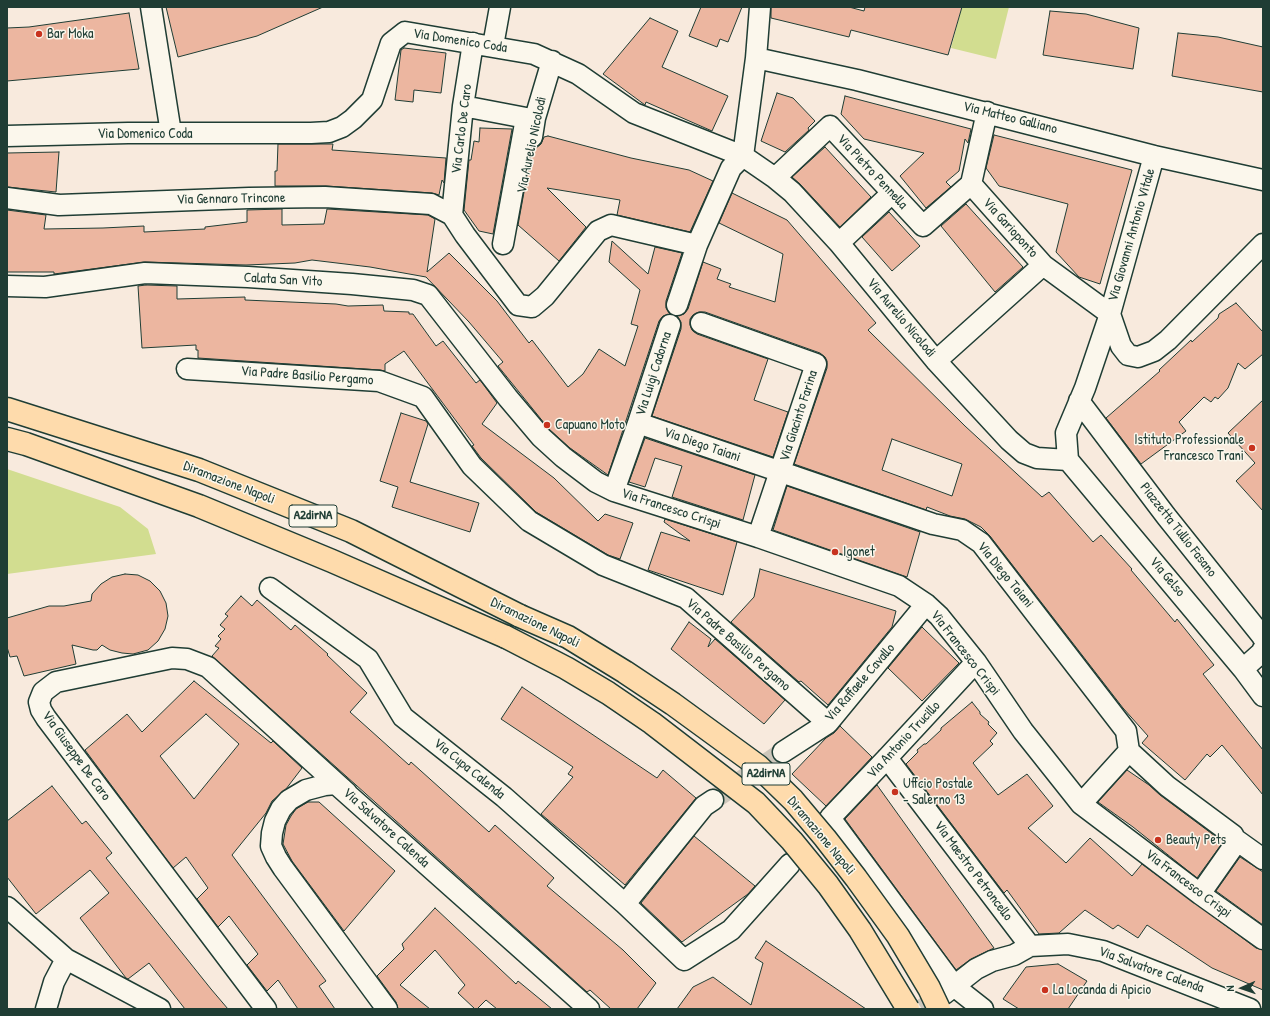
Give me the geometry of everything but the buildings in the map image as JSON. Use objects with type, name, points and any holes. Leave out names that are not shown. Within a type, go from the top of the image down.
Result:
[{"type":"highway","name":"Diramazione Napoli","points":[[7,409],[199,470],[351,532],[520,616],[568,637],[625,672],[673,704],[758,766],[793,800],[856,878],[898,936],[929,988],[946,997]]},
{"type":"highway","name":"Diramazione Napoli","points":[[7,439],[199,506],[332,561],[506,637],[566,668],[621,702],[652,723],[756,803],[792,841],[828,885],[860,930],[908,1009]]},
{"type":"street","points":[[151,7],[171,133]]},
{"type":"street","points":[[493,46],[500,7]]},
{"type":"street","points":[[677,305],[697,245],[732,168],[743,156],[756,58],[760,7]]},
{"type":"street","name":"Via Domenico Coda","points":[[7,136],[329,132],[342,127],[372,100],[391,43],[405,32],[534,54],[578,74],[634,113],[743,156]]},
{"type":"street","name":"Via Carlo De Caro","points":[[452,215],[472,43]]},
{"type":"street","name":"Via Matteo Galliano","points":[[756,58],[857,80],[987,112],[1154,156],[1263,180]]},
{"type":"street","name":"Via Aurelio Nicolodi","points":[[464,106],[526,118],[509,237],[535,118],[552,62]]},
{"type":"street","points":[[971,184],[987,112]]},
{"type":"street","name":"Via Pietro Pennella","points":[[775,178],[830,126],[923,226],[971,184]]},
{"type":"street","name":"Via Aurelio Nicolodi","points":[[743,156],[775,178],[792,192],[839,243],[936,361],[1009,440],[1024,453],[1037,458],[1068,460]]},
{"type":"street","name":"Via Giovanni Antonio Vitale","points":[[1068,460],[1066,433],[1110,314],[1154,156]]},
{"type":"street","name":"Via Garioponto","points":[[971,184],[1043,265],[1110,314]]},
{"type":"street","points":[[839,243],[892,192]]},
{"type":"street","name":"Via Gennaro Trincone","points":[[7,198],[59,205],[250,198],[324,197],[431,204],[452,215]]},
{"type":"street","points":[[452,215],[465,235],[518,305],[532,307],[545,296],[598,231],[611,225],[697,245]]},
{"type":"street","points":[[1110,314],[1121,346],[1128,355],[1138,357],[1154,351],[1168,340],[1263,244]]},
{"type":"street","points":[[936,361],[1043,265]]},
{"type":"street","name":"Calata San Vito","points":[[7,286],[45,287],[145,274],[248,277],[413,290],[428,294],[508,398]]},
{"type":"street","name":"Via Giacinto Farina","points":[[702,324],[816,364],[758,537]]},
{"type":"street","name":"Via Luigi Cadorna","points":[[614,491],[670,325]]},
{"type":"street","name":"Via Padre Basilio Pergamo","points":[[187,369],[379,381],[423,397],[472,466],[529,520],[604,565],[686,598],[828,723]]},
{"type":"street","name":"Via Francesco Crispi","points":[[508,398],[542,437],[563,457],[596,482],[614,491],[758,537],[899,586],[926,604],[939,616],[976,662],[1024,731],[1081,804],[1200,894],[1263,939]]},
{"type":"street","name":"Piazzetta Tullio Fasano","points":[[1079,401],[1166,516],[1263,638]]},
{"type":"street","name":"Via Diego Taiani","points":[[638,423],[933,524],[962,530],[981,543],[1126,731],[1129,751]]},
{"type":"street","name":"Via Gelso","points":[[1068,460],[1244,669],[1263,696]]},
{"type":"street","name":"Via Cupa Calenda","points":[[270,588],[368,659],[404,717],[504,797],[625,904],[684,960],[731,930],[790,864]]},
{"type":"street","name":"Via Raffaele Cavallo","points":[[783,752],[828,723],[926,604]]},
{"type":"street","points":[[1244,669],[1262,652],[1263,648]]},
{"type":"street","name":"Via Giuseppe De Caro","points":[[266,1009],[46,718],[41,710],[39,702],[43,692],[56,682],[172,658],[187,659],[208,667],[347,793]]},
{"type":"street","name":"Via Antonio Trucillo","points":[[946,997],[830,818],[976,662]]},
{"type":"street","points":[[1081,804],[1129,751],[1167,786],[1263,859]]},
{"type":"street","name":"Via Maestro Petroncello","points":[[887,758],[1030,946]]},
{"type":"street","name":"Via Salvatore Calenda","points":[[387,1009],[283,868],[271,846],[275,821],[281,809],[289,800],[306,790],[336,784],[589,1009]]},
{"type":"street","points":[[625,904],[704,806],[713,800]]},
{"type":"street","points":[[1200,894],[1233,848],[1235,839]]},
{"type":"street","points":[[7,907],[66,959],[160,1009]]},
{"type":"street","name":"Via Salvatore Calenda","points":[[946,997],[976,969],[992,961],[1014,955],[1030,946],[1068,944],[1103,951],[1250,1009]]},
{"type":"street","points":[[46,1009],[54,982],[66,959]]},
{"type":"street","points":[[946,997],[983,1009]]},
{"type":"green space","points":[[962,7],[1009,7],[996,59],[951,48]]},
{"type":"green space","points":[[7,469],[120,507],[148,529],[156,554],[7,574]]},
{"type":"tunnel","points":[[713,800],[783,752]]},
{"type":"tunnel","points":[[922,1009],[942,995]]},
{"type":"place","name":"Bar Moka","points":[[39,34]]},
{"type":"place","name":"Capuano Moto","points":[[547,425]]},
{"type":"place","name":"Istituto Professionale Francesco Trani","points":[[1252,448]]},
{"type":"place","name":"Igonet","points":[[835,552]]},
{"type":"place","name":"Uffcio Postale - Salerno 13","points":[[895,792]]},
{"type":"place","name":"Beauty Pets","points":[[1158,840]]},
{"type":"place","name":"La Locanda di Apicio","points":[[1045,990]]}]
